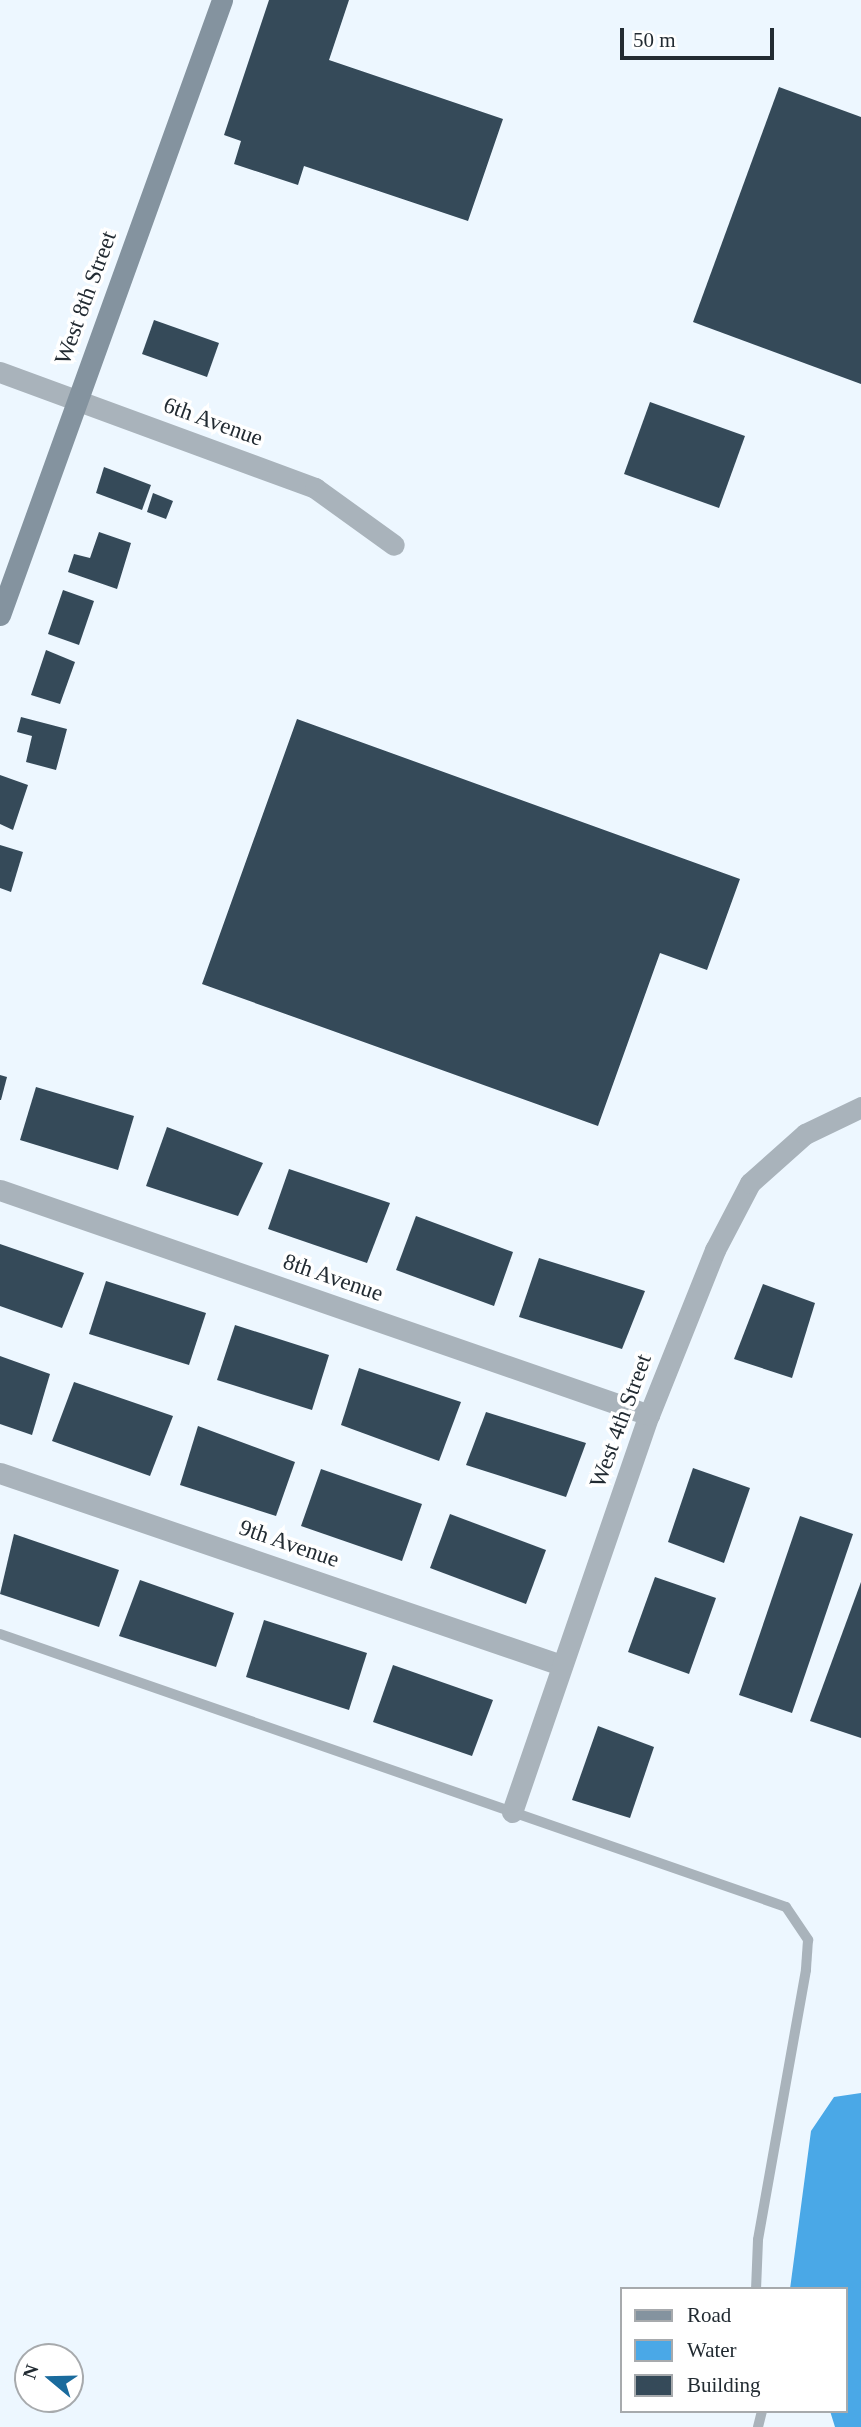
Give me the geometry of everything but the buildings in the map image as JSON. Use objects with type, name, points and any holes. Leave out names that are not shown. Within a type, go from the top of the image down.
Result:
[{"type":"street","name":"West 8th Street","points":[[0,615],[222,0]]},
{"type":"street","name":"6th Avenue","points":[[0,372],[315,488],[394,545]]},
{"type":"street","name":"West 4th Street","points":[[512,1812],[649,1415],[715,1250],[750,1183],[805,1135],[861,1107]]},
{"type":"street","name":"8th Avenue","points":[[0,1190],[649,1415]]},
{"type":"street","name":"9th Avenue","points":[[0,1473],[561,1665]]},
{"type":"lane","points":[[0,1634],[786,1907],[808,1940],[758,2240],[756,2287]]},
{"type":"water","points":[[861,2093],[861,2427],[835,2427],[831,2413],[847,2413],[847,2287],[790,2287],[811,2131],[834,2097]]}]
